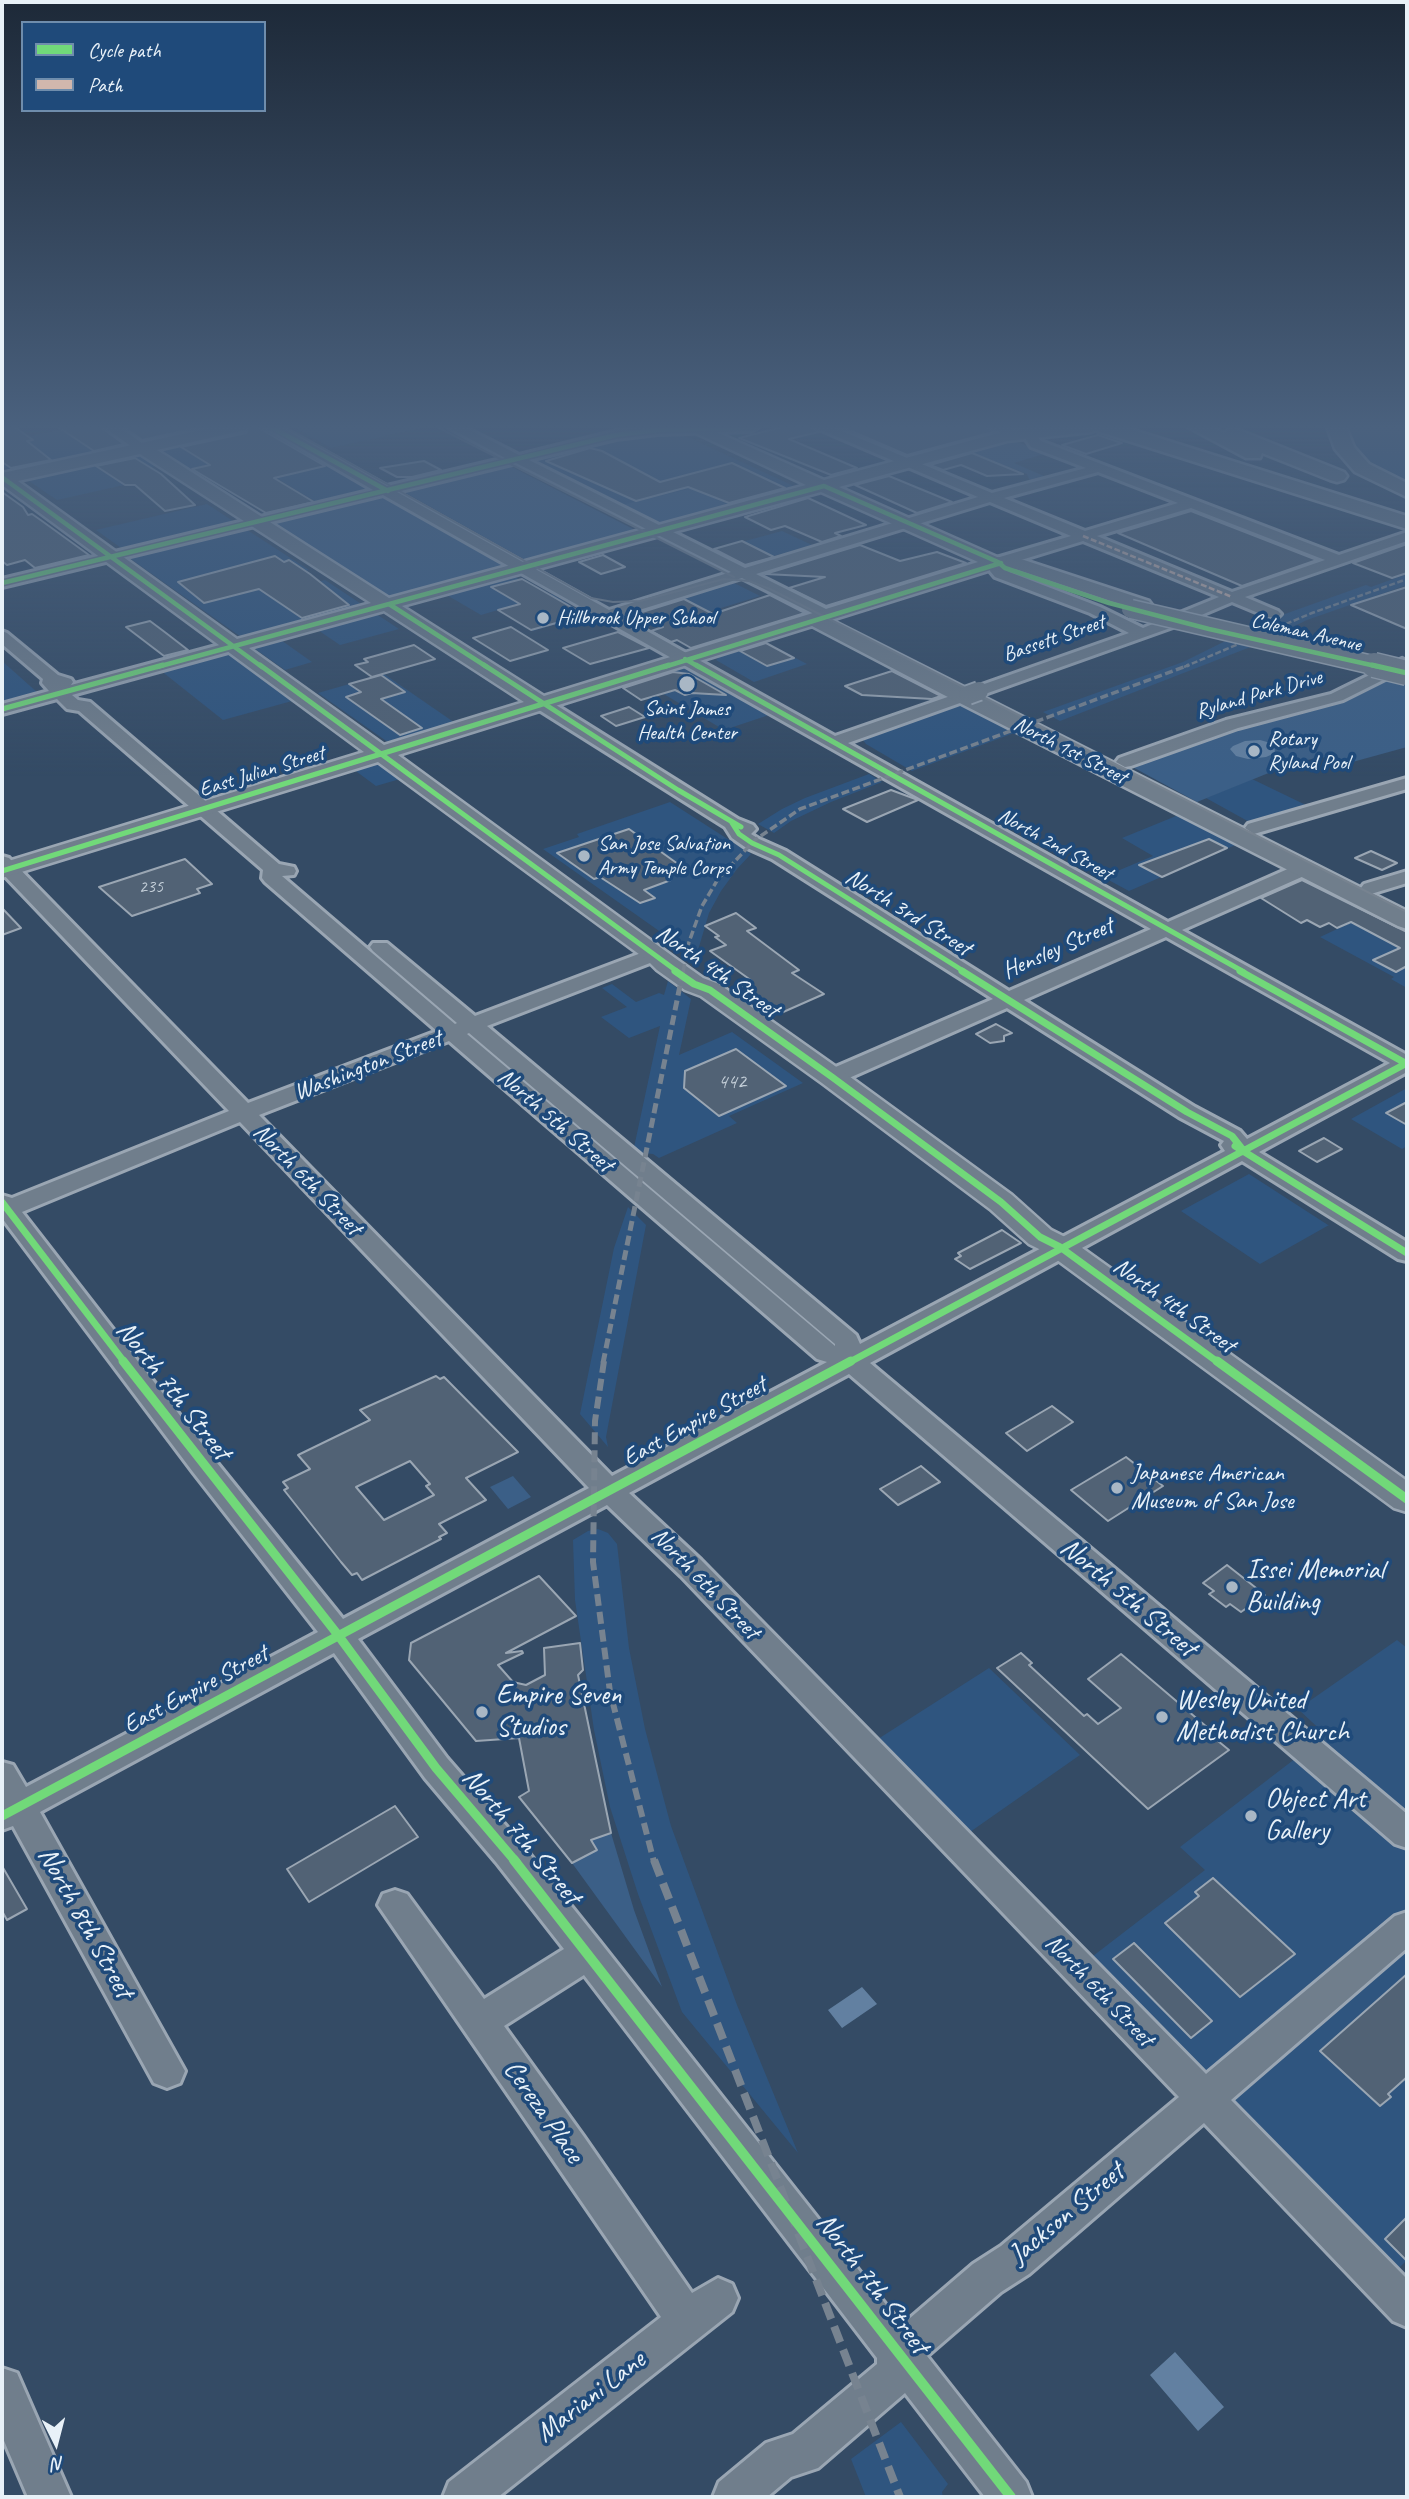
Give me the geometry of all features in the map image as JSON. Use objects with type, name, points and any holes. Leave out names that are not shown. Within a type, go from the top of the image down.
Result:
[{"type":"main road","name":"North 4th Street","points":[[92,544],[382,753],[666,964],[694,984],[710,990],[832,1077],[1001,1202],[1040,1237],[1060,1247],[1407,1499]]},
{"type":"main road","name":"North 3rd Street","points":[[293,544],[541,704]]},
{"type":"main road","points":[[233,646],[612,544]]},
{"type":"main road","name":"Coleman Avenue","points":[[955,544],[998,562],[1017,564],[1137,607],[1402,668]]},
{"type":"main road","name":"East Julian Street","points":[[4,867],[203,809],[998,562]]},
{"type":"main road","name":"North 1st Street","points":[[821,617],[973,693],[1407,920]]},
{"type":"main road","name":"North 1st Street","points":[[973,693],[1125,762],[1407,905]]},
{"type":"street","points":[[2,583],[167,544]]},
{"type":"street","name":"North 2nd Street","points":[[480,544],[1407,1063]]},
{"type":"street","name":"North 1st Street","points":[[683,544],[740,573],[739,577],[743,580],[821,617]]},
{"type":"street","points":[[605,615],[838,544]]},
{"type":"street","points":[[1058,544],[998,562],[997,571],[1000,575],[1095,610],[1142,633]]},
{"type":"street","points":[[1102,544],[1273,614]]},
{"type":"street","points":[[1299,544],[1339,559]]},
{"type":"street","name":"Bassett Street","points":[[835,742],[1384,544]]},
{"type":"street","name":"North 5th Street","points":[[2,636],[62,687],[73,705],[84,706],[273,869],[272,878],[464,1030],[826,1353],[850,1360],[1407,1835]]},
{"type":"street","points":[[2,709],[62,687],[233,646]]},
{"type":"street","name":"Ryland Park Drive","points":[[1125,762],[1232,724],[1337,697],[1402,668]]},
{"type":"street","name":"North 3rd Street","points":[[541,704],[732,823],[739,834],[752,843],[779,855],[1187,1112],[1206,1131],[1243,1150],[1407,1253]]},
{"type":"street","points":[[1254,828],[1407,783]]},
{"type":"street","name":"North 6th Street","points":[[4,867],[611,1491],[691,1568],[1407,2307]]},
{"type":"street","name":"Hensley Street","points":[[832,1077],[1306,868]]},
{"type":"street","points":[[1371,888],[1407,877]]},
{"type":"street","name":"Washington Street","points":[[3,1207],[656,954]]},
{"type":"street","name":"East Empire Street","points":[[10,1811],[1407,1063]]},
{"type":"street","name":"North 7th Street","points":[[3,1207],[338,1635],[436,1768],[509,1852],[786,2204],[898,2355],[1011,2497]]},
{"type":"street","name":"North 8th Street","points":[[2,1775],[10,1811],[167,2071]]},
{"type":"street","name":"Cereza Place","points":[[395,1905],[479,2022],[703,2310]]},
{"type":"street","name":"Jackson Street","points":[[734,2497],[781,2458],[803,2453],[863,2403],[896,2374],[898,2355],[970,2292],[1025,2251],[1407,1927]]},
{"type":"street","points":[[479,2022],[588,1953]]},
{"type":"street","name":"Mariani Lane","points":[[464,2497],[703,2310]]},
{"type":"street","points":[[3,2396],[50,2497]]},
{"type":"shaded area","points":[[115,544],[150,544],[124,550]]},
{"type":"shaded area","points":[[182,544],[268,544],[309,570],[253,585],[268,595],[325,580],[399,629],[340,645],[306,622],[244,639],[128,557]]},
{"type":"shaded area","points":[[302,544],[471,544],[511,566],[389,598]]},
{"type":"shaded area","points":[[496,544],[594,544],[527,561]]},
{"type":"shaded area","points":[[736,544],[812,545],[743,565],[712,550]]},
{"type":"shaded area","points":[[1407,574],[1407,585],[1307,620],[1253,646],[1060,721],[1043,712],[1183,662],[1268,620],[1366,585],[1371,587]]},
{"type":"shaded area","points":[[513,576],[548,595],[552,594],[587,615],[533,631],[498,610],[481,615],[445,594]]},
{"type":"shaded area","points":[[734,583],[760,596],[708,612],[690,602],[636,618],[628,614]]},
{"type":"shaded area","points":[[278,638],[312,662],[285,670],[251,646]]},
{"type":"shaded area","points":[[765,642],[807,664],[754,682],[716,660],[720,656]]},
{"type":"shaded area","points":[[227,652],[292,701],[223,720],[160,670]]},
{"type":"shaded area","points":[[2,661],[38,693],[2,702]]},
{"type":"shaded area","points":[[684,667],[769,715],[724,730],[642,681]]},
{"type":"shaded area","points":[[384,674],[458,725],[392,745],[318,693]]},
{"type":"shaded area","points":[[1384,675],[1407,681],[1407,747],[1338,766],[1321,756],[1276,770],[1197,802],[1127,764],[1210,734],[1347,698]]},
{"type":"shaded area","points":[[959,705],[967,705],[1022,730],[912,771],[863,740]]},
{"type":"shaded area","name":"Rotary Ryland Pool","points":[[1260,740],[1274,744],[1275,753],[1248,759],[1236,756],[1230,749],[1245,741]]},
{"type":"shaded area","points":[[377,762],[400,779],[376,786],[353,769]]},
{"type":"shaded area","points":[[869,774],[882,782],[831,802],[791,821],[774,833],[758,824],[805,798]]},
{"type":"shaded area","points":[[1252,779],[1310,807],[1253,824],[1206,798]]},
{"type":"shaded area","points":[[670,802],[751,854],[721,891],[709,913],[696,957],[543,849],[579,837],[577,834]]},
{"type":"shaded area","points":[[1181,814],[1240,843],[1129,891],[1103,877],[1153,856],[1122,838]]},
{"type":"shaded area","points":[[1376,911],[1407,927],[1407,988],[1391,979],[1394,977],[1320,937]]},
{"type":"shaded area","points":[[668,981],[691,999],[679,1055],[732,1032],[803,1083],[729,1116],[737,1123],[659,1158],[653,1154],[633,1152],[660,1026],[629,1038],[601,1017],[627,1007],[602,988],[612,984],[636,1002],[659,993],[664,995]]},
{"type":"shaded area","points":[[1407,1088],[1407,1146],[1402,1149],[1351,1119]]},
{"type":"shaded area","points":[[1249,1174],[1329,1225],[1260,1264],[1181,1211]]},
{"type":"shaded area","points":[[628,1207],[646,1225],[606,1437],[608,1447],[580,1414],[614,1248]]},
{"type":"shaded area","points":[[513,1476],[531,1497],[508,1509],[490,1487]]},
{"type":"shaded area","points":[[598,1529],[608,1533],[617,1544],[629,1648],[645,1729],[671,1826],[737,2005],[798,2153],[682,2012],[638,1894],[610,1807],[594,1730],[575,1600],[573,1540],[588,1531]]},
{"type":"shaded area","points":[[1397,1640],[1407,1648],[1407,2260],[1399,2268],[1093,1956],[1205,1870],[1180,1847],[1326,1735],[1298,1709]]},
{"type":"shaded area","points":[[989,1668],[1080,1755],[970,1832],[878,1739]]},
{"type":"shaded area","points":[[611,1833],[634,1910],[662,1987],[572,1863],[596,1850],[591,1840]]},
{"type":"shaded area","points":[[862,1987],[877,2004],[842,2028],[828,2010]]},
{"type":"shaded area","points":[[1175,2352],[1224,2407],[1198,2431],[1150,2375]]},
{"type":"shaded area","points":[[901,2422],[948,2484],[942,2492],[943,2497],[866,2497],[851,2459]]},
{"type":"building","points":[[2,544],[73,544],[89,555],[35,568],[25,560],[7,565],[2,561]]},
{"type":"building","name":"Hillbrook Upper School","points":[[733,544],[747,544],[774,557],[745,565],[714,549]]},
{"type":"building","points":[[1143,544],[1275,544],[1317,560],[1242,586]]},
{"type":"building","points":[[1407,544],[1407,573],[1392,578],[1353,563]]},
{"type":"building","points":[[860,545],[900,561],[937,552],[966,563],[826,606],[789,588],[825,577],[765,574]]},
{"type":"building","points":[[603,555],[625,567],[601,574],[579,562]]},
{"type":"building","points":[[275,556],[284,562],[289,560],[349,605],[302,618],[259,589],[204,603],[178,582]]},
{"type":"building","points":[[522,579],[585,615],[531,630],[498,610],[520,604],[491,587]]},
{"type":"building","points":[[1407,587],[1407,629],[1351,605]]},
{"type":"building","points":[[770,595],[805,613],[691,648],[677,640],[671,642],[651,631],[663,627],[639,613],[684,599],[713,614]]},
{"type":"building","points":[[150,621],[188,650],[164,656],[126,627]]},
{"type":"building","points":[[511,627],[548,650],[510,661],[473,638]]},
{"type":"building","points":[[618,632],[649,648],[590,664],[563,648]]},
{"type":"building","points":[[766,643],[794,658],[767,666],[740,651]]},
{"type":"building","points":[[414,645],[435,659],[372,677],[355,665],[368,662],[364,659]]},
{"type":"building","points":[[892,671],[941,696],[932,699],[862,695],[845,686]]},
{"type":"building","points":[[673,672],[689,674],[726,695],[685,695],[675,690],[641,700],[623,688]]},
{"type":"building","points":[[381,675],[405,692],[381,699],[422,728],[400,735],[346,697],[361,692],[349,684]]},
{"type":"building","points":[[629,707],[645,717],[616,726],[601,716]]},
{"type":"building","points":[[891,790],[918,800],[867,822],[843,809]]},
{"type":"building","name":"San Jose Salvation Army Temple Corps","points":[[629,829],[685,869],[668,876],[671,880],[644,890],[655,898],[640,903],[600,877],[594,879],[557,853]]},
{"type":"building","points":[[1209,839],[1227,848],[1162,877],[1139,865]]},
{"type":"building","points":[[1371,851],[1397,863],[1382,870],[1355,858]]},
{"type":"building","points":[[185,859],[212,884],[197,889],[200,893],[132,916],[99,887]]},
{"type":"building","points":[[1302,880],[1407,932],[1407,966],[1396,972],[1373,960],[1400,948],[1351,922],[1337,928],[1329,923],[1320,927],[1307,920],[1301,923],[1261,898]]},
{"type":"building","points":[[2,908],[21,928],[2,935]]},
{"type":"building","points":[[736,913],[756,928],[747,931],[799,970],[792,973],[824,994],[781,1013],[741,985],[752,981],[710,951],[726,945],[705,926]]},
{"type":"building","points":[[996,1024],[1012,1033],[1004,1036],[1004,1041],[990,1043],[976,1034]]},
{"type":"building","points":[[736,1049],[786,1086],[719,1116],[684,1088],[685,1071]]},
{"type":"building","points":[[1407,1102],[1407,1125],[1386,1113]]},
{"type":"building","points":[[1324,1138],[1342,1149],[1317,1162],[1299,1151]]},
{"type":"building","points":[[1002,1230],[1021,1243],[970,1269],[955,1259],[961,1256],[958,1253]]},
{"type":"building","points":[[436,1376],[440,1379],[444,1377],[518,1452],[466,1478],[486,1500],[439,1524],[447,1533],[439,1537],[441,1539],[362,1580],[357,1573],[352,1575],[341,1562],[284,1490],[288,1488],[283,1482],[310,1469],[298,1455],[370,1420],[360,1410]],"holes":[[[410,1461],[430,1484],[426,1486],[434,1495],[384,1520],[356,1487]]]},
{"type":"building","points":[[1052,1406],[1073,1422],[1027,1451],[1006,1433]]},
{"type":"building","name":"Japanese American Museum of San Jose","points":[[1126,1457],[1163,1486],[1108,1521],[1071,1490]]},
{"type":"building","points":[[921,1466],[940,1482],[898,1505],[880,1489]]},
{"type":"building","name":"Issei Memorial Building","points":[[1227,1565],[1265,1595],[1241,1612],[1230,1604],[1226,1607],[1209,1594],[1214,1591],[1203,1583]]},
{"type":"building","points":[[539,1576],[576,1616],[506,1653],[523,1653],[498,1665],[513,1682],[526,1685],[545,1675],[544,1648],[580,1643],[583,1670],[578,1675],[611,1833],[591,1840],[597,1850],[572,1863],[519,1797],[529,1791],[519,1738],[476,1741],[409,1660],[411,1643]]},
{"type":"building","points":[[1021,1653],[1032,1663],[1029,1665],[1084,1716],[1087,1714],[1098,1724],[1121,1708],[1088,1679],[1121,1654],[1221,1739],[1218,1741],[1229,1750],[1148,1809],[997,1668]]},
{"type":"building","points":[[395,1806],[418,1837],[309,1902],[287,1869]]},
{"type":"building","points":[[2,1866],[27,1909],[7,1920],[2,1911]]},
{"type":"building","points":[[1213,1878],[1295,1954],[1240,1997],[1165,1923],[1199,1896],[1195,1892]]},
{"type":"building","points":[[1134,1943],[1212,2021],[1191,2038],[1113,1959]]},
{"type":"building","points":[[1407,1974],[1407,2077],[1388,2094],[1391,2097],[1380,2106],[1320,2051]]},
{"type":"building","points":[[1407,2217],[1407,2261],[1385,2239]]},
{"type":"tram line","points":[[494,544],[591,598],[613,602],[640,601],[724,579],[749,581],[770,589],[1407,912]]},
{"type":"tram line","points":[[668,544],[734,577]]},
{"type":"railway","points":[[1187,666],[1312,613],[1407,579]]},
{"type":"railway","points":[[683,972],[689,942],[702,906],[718,879],[755,840],[800,809],[1187,666]]},
{"type":"railway","points":[[603,1363],[683,971]]},
{"type":"railway","points":[[604,1361],[595,1421],[593,1562],[610,1692],[654,1862]]},
{"type":"railway","points":[[654,1860],[900,2497]]},
{"type":"marked path","points":[[1102,544],[1232,597]]},
{"type":"cycle path","points":[[93,544],[656,954],[666,964],[694,984],[710,990],[832,1077],[1001,1202],[1040,1237],[1060,1247],[1407,1499]]},
{"type":"cycle path","points":[[2,583],[165,544]]},
{"type":"cycle path","points":[[2,709],[612,544]]},
{"type":"cycle path","points":[[956,544],[998,562],[1005,568],[1109,603],[1209,629],[1407,673]]},
{"type":"cycle path","points":[[2,871],[1001,563]]},
{"type":"cycle path","points":[[389,604],[678,790],[741,827]]},
{"type":"cycle path","points":[[685,659],[1407,1064]]},
{"type":"cycle path","points":[[732,823],[739,834],[752,843],[779,855],[1187,1112],[1232,1136],[1243,1150]]},
{"type":"cycle path","points":[[2,1816],[1407,1063]]},
{"type":"cycle path","points":[[1235,1146],[1407,1253]]},
{"type":"cycle path","points":[[2,1202],[203,1465],[338,1635],[436,1768],[508,1852],[588,1953],[1011,2497]]},
{"type":"place","name":"Hillbrook Upper School","points":[[543,618]]},
{"type":"place","name":"Saint James Health Center","points":[[687,684]]},
{"type":"place","name":"Rotary Ryland Pool","points":[[1254,751]]},
{"type":"place","name":"San Jose Salvation Army Temple Corps","points":[[584,856]]},
{"type":"place","name":"Japanese American Museum of San Jose","points":[[1117,1488]]},
{"type":"place","name":"Issei Memorial Building","points":[[1232,1587]]},
{"type":"place","name":"Empire Seven Studios","points":[[482,1712]]},
{"type":"place","name":"Wesley United Methodist Church","points":[[1162,1717]]},
{"type":"place","name":"Object Art Gallery","points":[[1251,1816]]}]
